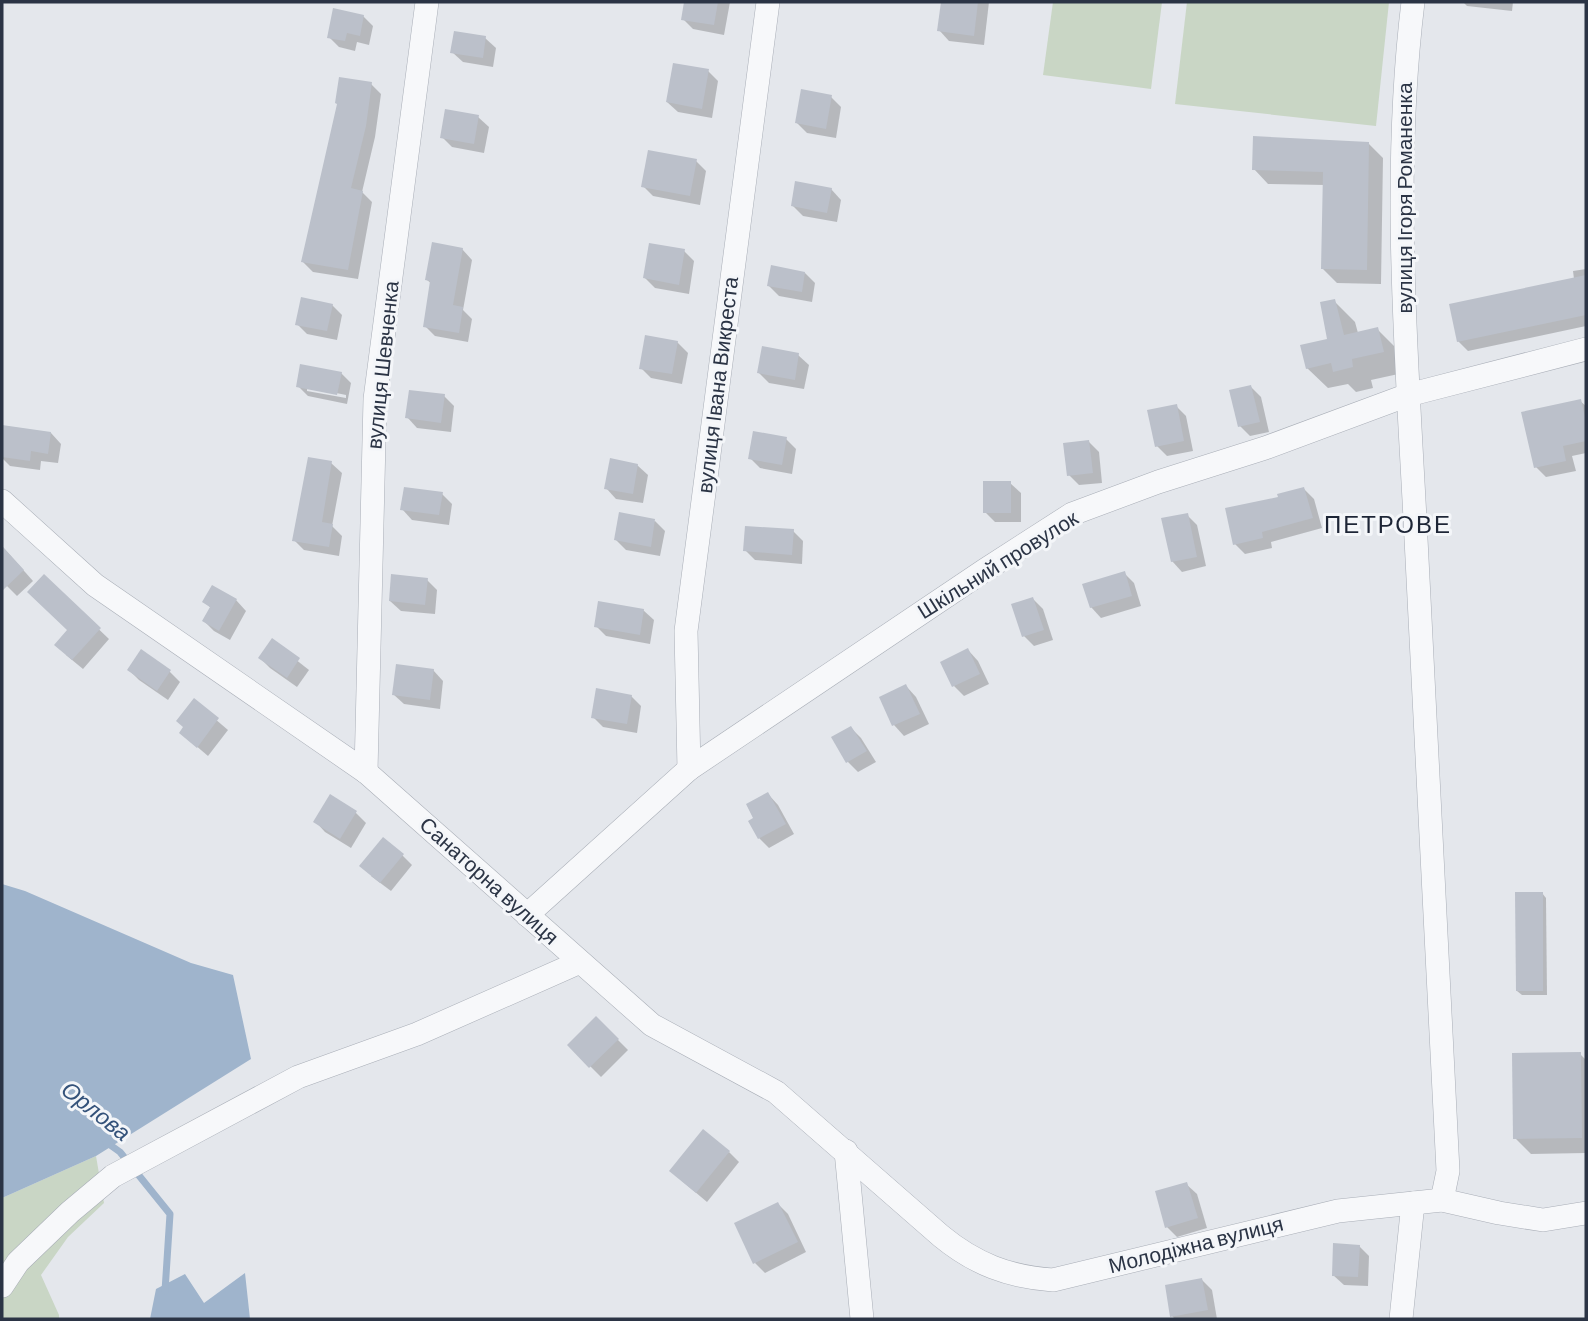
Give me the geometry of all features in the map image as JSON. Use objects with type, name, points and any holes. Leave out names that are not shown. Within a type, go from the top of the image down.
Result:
[{"type":"street","name":"вулиця Шевченка","points":[[366,772],[375,400],[427,2]]},
{"type":"street","name":"вулиця Івана Викреста","points":[[689,769],[686,631],[768,2]]},
{"type":"street","name":"вулиця Ігоря Романенка","points":[[1413,2],[1405,63],[1401,142],[1408,395],[1448,1171],[1442,1200]]},
{"type":"street","name":"Шкільний провулок","points":[[527,915],[689,769],[1072,514],[1158,482],[1265,448],[1408,395],[1586,349]]},
{"type":"street","name":"Санаторна вулиця","points":[[2,501],[95,584],[366,772],[652,1026],[776,1092],[846,1152]]},
{"type":"street","points":[[2,1286],[18,1262],[70,1212],[113,1176],[298,1077],[417,1034],[580,962]]},
{"type":"street","name":"Молодіжна вулиця","points":[[846,1152],[960,1251],[981,1264],[1028,1278],[1053,1280],[1338,1211],[1442,1200],[1543,1220],[1586,1213]]},
{"type":"street","points":[[846,1152],[862,1319]]},
{"type":"street","points":[[1401,1319],[1413,1203]]},
{"type":"green space","points":[[1053,2],[1162,2],[1151,89],[1043,75]]},
{"type":"green space","points":[[1187,2],[1389,2],[1376,126],[1175,104]]},
{"type":"green space","points":[[96,1156],[104,1203],[68,1237],[41,1275],[59,1319],[2,1319],[2,1198]]},
{"type":"water","points":[[2,884],[25,891],[191,963],[233,975],[251,1059],[96,1156],[2,1198]]},
{"type":"water","points":[[245,1273],[250,1319],[150,1319],[156,1289],[185,1274],[204,1303]]},
{"type":"building","points":[[684,2],[718,2],[714,25],[681,20]]},
{"type":"building","points":[[941,2],[978,2],[974,36],[937,31]]},
{"type":"building","points":[[333,8],[364,15],[360,36],[347,33],[345,41],[327,38]]},
{"type":"building","points":[[454,31],[486,36],[483,58],[450,53]]},
{"type":"building","points":[[673,63],[709,69],[702,109],[666,102]]},
{"type":"building","points":[[339,77],[372,82],[366,126],[351,188],[363,191],[348,270],[301,262],[337,104]]},
{"type":"building","points":[[801,89],[832,95],[826,129],[795,123]]},
{"type":"building","points":[[445,109],[479,115],[474,144],[440,138]]},
{"type":"building","points":[[1253,136],[1369,142],[1367,270],[1321,269],[1323,172],[1252,170]]},
{"type":"building","points":[[648,150],[697,159],[690,196],[641,187]]},
{"type":"building","points":[[795,181],[832,188],[827,213],[791,206]]},
{"type":"building","points":[[432,242],[463,248],[453,305],[463,307],[459,333],[423,327],[430,281],[425,280]]},
{"type":"building","points":[[649,243],[685,249],[679,285],[643,278]]},
{"type":"building","points":[[771,265],[805,272],[802,292],[767,286]]},
{"type":"building","points":[[1586,275],[1586,315],[1457,342],[1449,304]]},
{"type":"building","points":[[301,297],[333,304],[327,331],[295,325]]},
{"type":"building","points":[[1335,299],[1344,335],[1378,327],[1384,352],[1352,359],[1353,367],[1333,372],[1331,363],[1306,369],[1300,345],[1327,339],[1320,302]]},
{"type":"building","points":[[645,335],[678,341],[672,374],[639,369]]},
{"type":"building","points":[[762,346],[799,353],[795,380],[757,373]]},
{"type":"building","points":[[300,364],[342,372],[337,395],[296,387]]},
{"type":"building","points":[[1251,385],[1260,422],[1238,427],[1229,390]]},
{"type":"building","points":[[409,390],[445,394],[441,423],[405,418]]},
{"type":"building","points":[[1581,399],[1586,422],[1586,441],[1563,446],[1566,461],[1534,468],[1521,412]]},
{"type":"building","points":[[1177,404],[1184,441],[1155,447],[1147,410]]},
{"type":"building","points":[[2,425],[51,432],[48,454],[31,451],[30,461],[2,457]]},
{"type":"building","points":[[753,431],[787,437],[782,465],[748,459]]},
{"type":"building","points":[[1089,440],[1093,473],[1067,476],[1063,443]]},
{"type":"building","points":[[308,457],[332,461],[322,522],[333,524],[329,547],[292,541]]},
{"type":"building","points":[[610,458],[638,464],[633,494],[604,489]]},
{"type":"building","points":[[983,481],[1011,481],[1011,513],[983,513]]},
{"type":"building","points":[[404,487],[443,492],[439,515],[400,510]]},
{"type":"building","points":[[1304,487],[1313,518],[1262,532],[1263,538],[1233,545],[1225,508],[1278,497],[1277,494]]},
{"type":"building","points":[[619,512],[655,519],[651,547],[614,540]]},
{"type":"building","points":[[1188,513],[1197,557],[1171,562],[1161,518]]},
{"type":"building","points":[[745,526],[794,529],[792,555],[743,551]]},
{"type":"building","points":[[2,546],[24,570],[2,591]]},
{"type":"building","points":[[1125,571],[1132,596],[1090,608],[1082,584]]},
{"type":"building","points":[[44,574],[101,628],[72,660],[54,645],[67,630],[27,592]]},
{"type":"building","points":[[391,574],[428,578],[425,605],[389,601]]},
{"type":"building","points":[[212,585],[237,599],[219,631],[202,621],[210,607],[202,602]]},
{"type":"building","points":[[1033,597],[1044,630],[1022,637],[1011,604]]},
{"type":"building","points":[[598,601],[644,609],[640,635],[594,627]]},
{"type":"building","points":[[272,638],[300,658],[287,678],[258,658]]},
{"type":"building","points":[[968,648],[980,674],[952,687],[940,662]]},
{"type":"building","points":[[141,649],[171,670],[157,691],[127,670]]},
{"type":"building","points":[[396,664],[434,669],[430,700],[392,695]]},
{"type":"building","points":[[906,684],[920,714],[892,726],[879,697]]},
{"type":"building","points":[[596,688],[632,695],[627,724],[591,718]]},
{"type":"building","points":[[194,698],[219,718],[197,748],[179,733],[183,727],[176,721]]},
{"type":"building","points":[[851,726],[867,751],[846,763],[831,737]]},
{"type":"building","points":[[768,792],[786,824],[758,839],[748,821],[753,818],[746,804]]},
{"type":"building","points":[[330,794],[357,811],[340,839],[313,822]]},
{"type":"building","points":[[383,837],[404,854],[380,883],[359,866]]},
{"type":"building","points":[[1515,892],[1543,892],[1543,991],[1516,991]]},
{"type":"building","points":[[596,1016],[619,1039],[589,1068],[567,1045]]},
{"type":"building","points":[[1581,1052],[1582,1138],[1513,1139],[1512,1053]]},
{"type":"building","points":[[703,1129],[730,1151],[696,1193],[669,1171]]},
{"type":"building","points":[[1187,1182],[1198,1218],[1165,1228],[1155,1191]]},
{"type":"building","points":[[778,1202],[798,1242],[753,1264],[734,1223]]},
{"type":"building","points":[[1333,1243],[1360,1245],[1358,1277],[1332,1276]]},
{"type":"building","points":[[1202,1278],[1208,1310],[1170,1317],[1165,1285]]},
{"type":"waterway","name":"Орлова","points":[[106,1142],[120,1152],[170,1214],[165,1291]]},
{"type":"district","name":"ПЕТРОВЕ","points":[[1388,525]]}]
